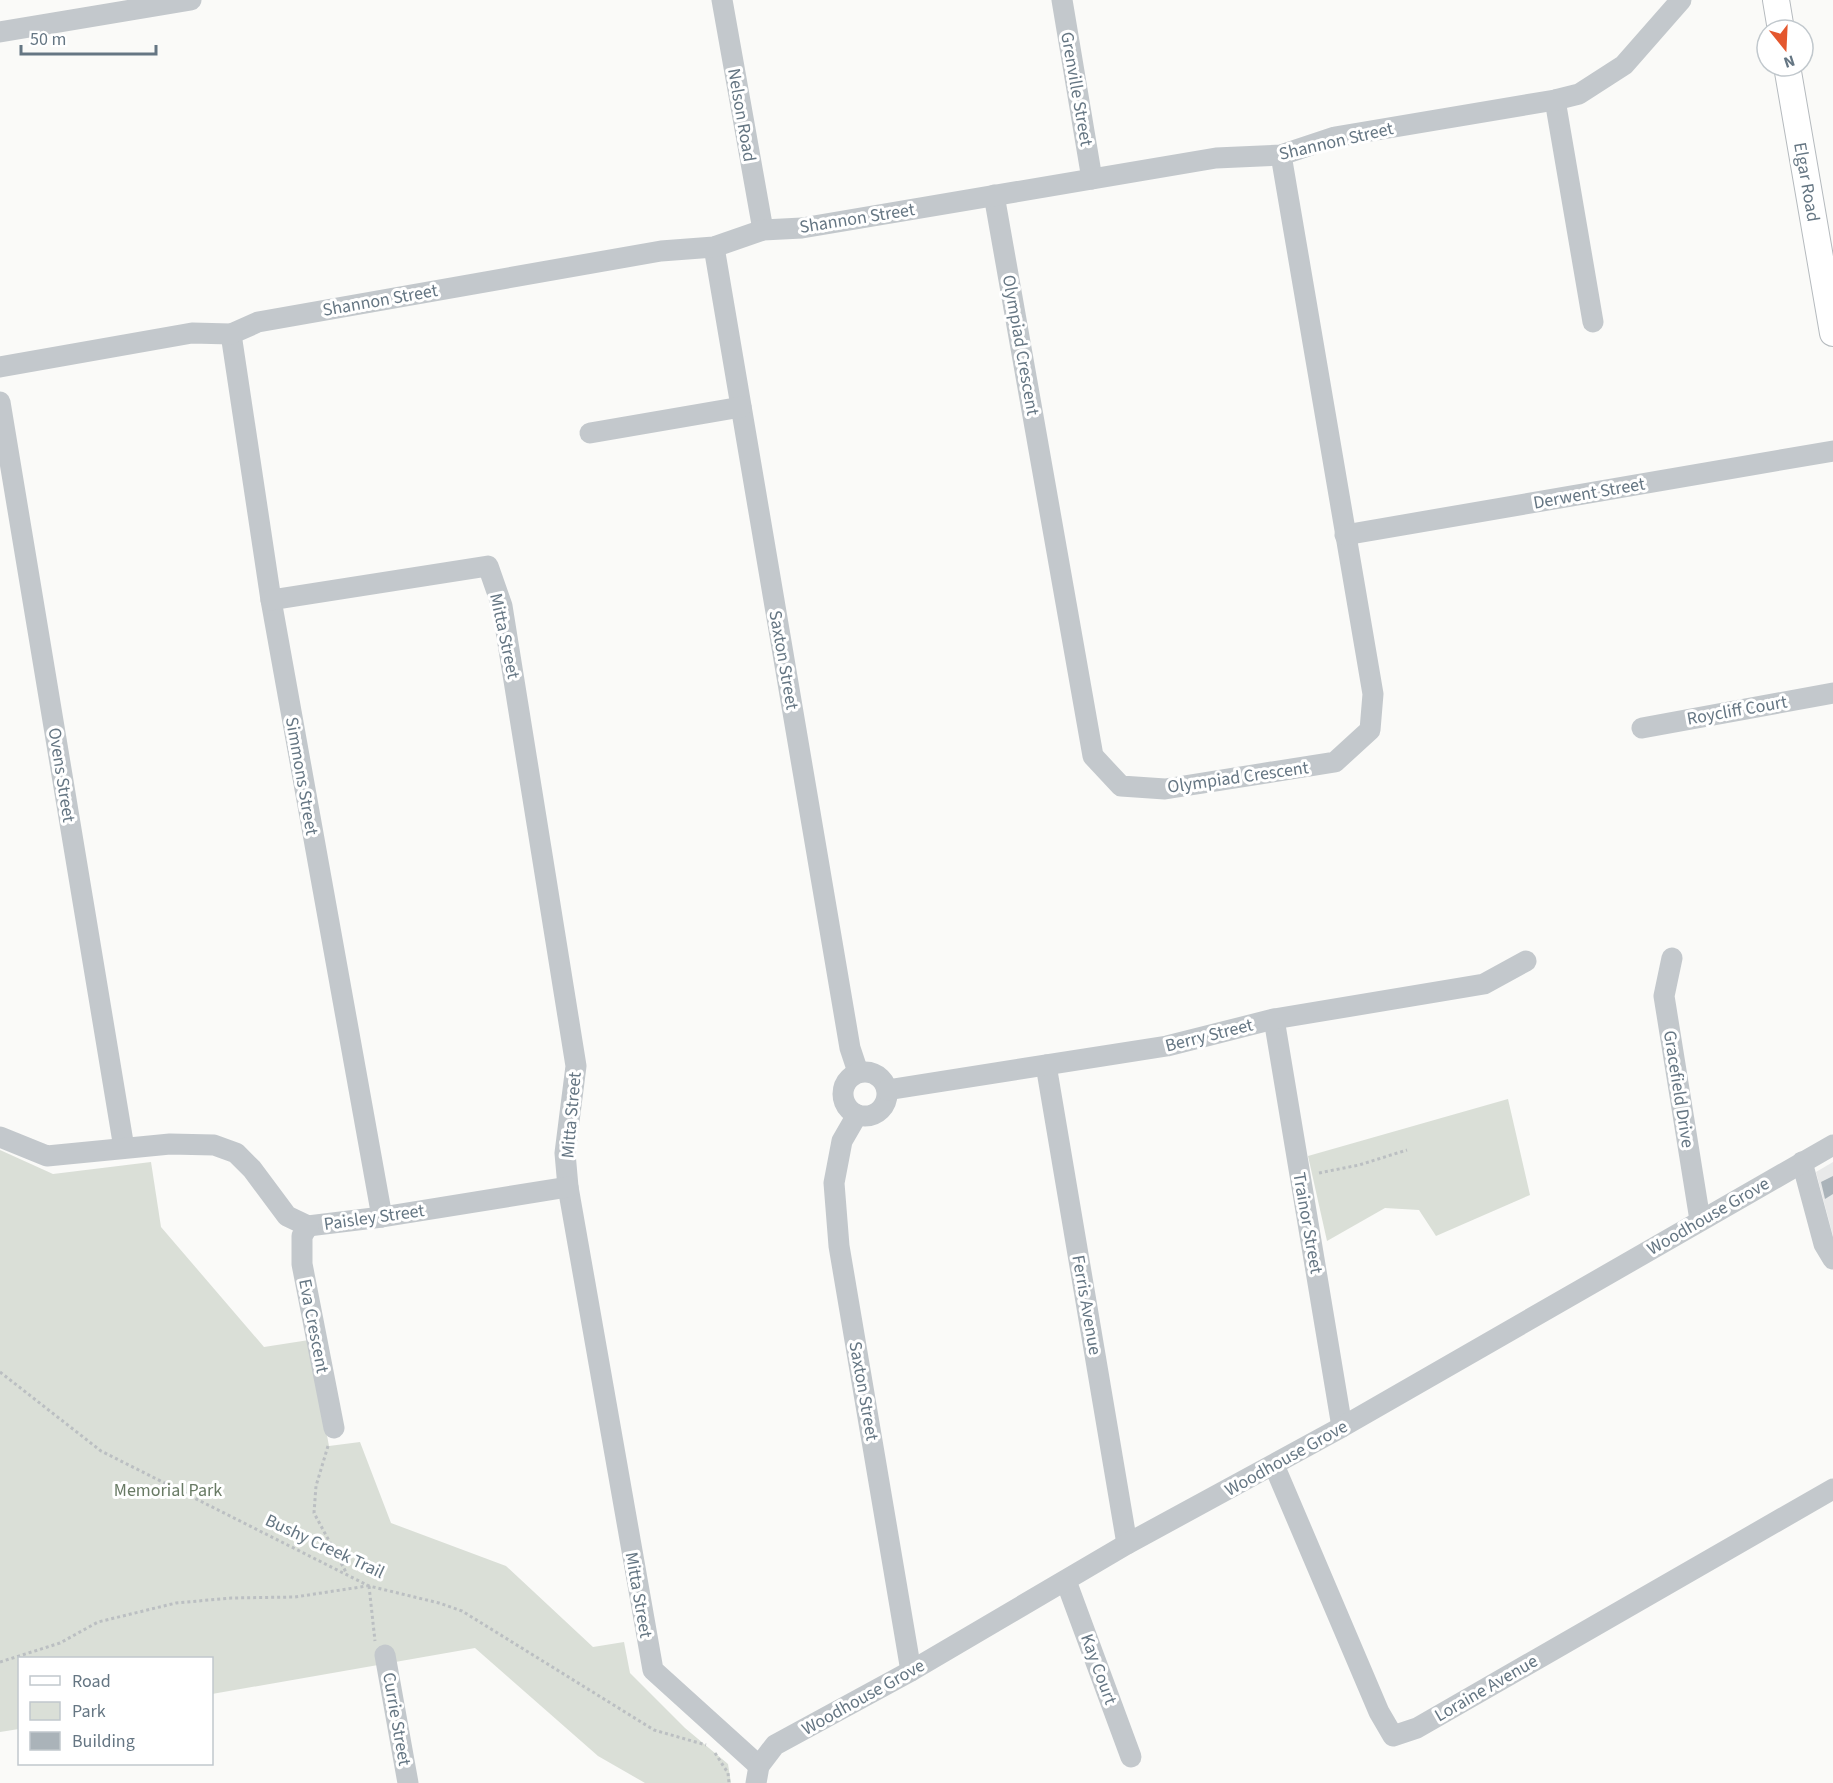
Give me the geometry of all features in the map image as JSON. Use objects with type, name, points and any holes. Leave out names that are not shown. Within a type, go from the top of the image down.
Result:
[{"type":"main road","points":[[1776,0],[1779,18]]},
{"type":"main road","name":"Elgar Road","points":[[1789,78],[1827,268],[1833,333]]},
{"type":"street","points":[[0,32],[191,0]]},
{"type":"street","name":"Nelson Road","points":[[722,0],[763,230]]},
{"type":"street","name":"Grenville Street","points":[[1062,0],[1092,179]]},
{"type":"street","name":"Shannon Street","points":[[0,367],[192,333],[231,334],[258,322],[269,320],[661,251],[714,247],[763,230],[802,228],[1216,158],[1281,155],[1335,137],[1555,100],[1579,94],[1624,65],[1681,0]]},
{"type":"street","points":[[1555,100],[1593,322]]},
{"type":"street","name":"Olympiad Crescent","points":[[994,195],[1093,756],[1121,786],[1165,789],[1335,762],[1370,730],[1373,694],[1281,155]]},
{"type":"street","name":"Saxton Street","points":[[714,247],[850,1048],[858,1072]]},
{"type":"street","name":"Simmons Street","points":[[231,334],[271,600],[382,1217]]},
{"type":"street","name":"Ovens Street","points":[[0,402],[124,1148]]},
{"type":"street","points":[[590,433],[741,406]]},
{"type":"street","name":"Derwent Street","points":[[1346,535],[1833,451]]},
{"type":"street","name":"Mitta Street","points":[[271,600],[488,566],[502,606],[576,1066],[565,1153],[568,1187],[653,1670],[758,1775]]},
{"type":"street","name":"Roycliff Court","points":[[1642,728],[1833,693]]},
{"type":"street","name":"Gracefield Drive","points":[[1672,958],[1664,996],[1700,1220]]},
{"type":"street","name":"Berry Street","points":[[887,1090],[1167,1046],[1274,1019],[1484,984],[1526,962]]},
{"type":"street","name":"Trainor Street","points":[[1274,1019],[1342,1427]]},
{"type":"street","name":"Ferris Avenue","points":[[1046,1065],[1127,1544]]},
{"type":"street","points":[[858,1072],[877,1075],[884,1082],[887,1090],[885,1102],[877,1112],[863,1116],[857,1115],[845,1104],[844,1086],[858,1072]]},
{"type":"street","name":"Saxton Street","points":[[857,1115],[842,1141],[834,1183],[839,1246],[911,1671]]},
{"type":"street","name":"Paisley Street","points":[[0,1137],[47,1156],[170,1144],[214,1145],[236,1153],[252,1169],[287,1216],[308,1226],[382,1217],[568,1187]]},
{"type":"street","name":"Woodhouse Grove","points":[[758,1775],[775,1745],[911,1671],[1127,1544],[1342,1427],[1833,1145]]},
{"type":"street","points":[[1802,1162],[1824,1244],[1833,1259]]},
{"type":"street","name":"Eva Crescent","points":[[308,1226],[302,1236],[302,1264],[334,1428]]},
{"type":"street","name":"Loraine Avenue","points":[[1274,1465],[1378,1712],[1393,1736],[1417,1728],[1833,1489]]},
{"type":"street","name":"Kay Court","points":[[1066,1581],[1131,1757]]},
{"type":"street","name":"Currie Street","points":[[385,1655],[408,1783]]},
{"type":"path","points":[[1318,1174],[1359,1165],[1407,1150]]},
{"type":"path","name":"Bushy Creek Trail","points":[[0,1372],[101,1450],[369,1586],[440,1603],[462,1611],[654,1730],[709,1746],[728,1773],[729,1783]]},
{"type":"path","points":[[334,1428],[316,1486],[314,1514],[347,1575]]},
{"type":"path","points":[[0,1662],[60,1643],[98,1622],[176,1603],[231,1598],[295,1597],[369,1586],[376,1648],[385,1655]]},
{"type":"shaded area","points":[[1833,1162],[1833,1236],[1816,1172]]},
{"type":"green space","points":[[1508,1099],[1530,1195],[1436,1236],[1419,1210],[1385,1208],[1327,1241],[1308,1156]]},
{"type":"green space","name":"Memorial Park","points":[[0,1150],[53,1174],[151,1162],[161,1227],[264,1347],[309,1340],[329,1446],[360,1442],[391,1523],[506,1566],[593,1647],[624,1642],[630,1673],[685,1728],[728,1764],[731,1783],[645,1783],[598,1756],[475,1648],[213,1694],[213,1657],[18,1657],[18,1729],[0,1732]]},
{"type":"building","points":[[1833,1176],[1833,1194],[1825,1199],[1821,1182]]}]
